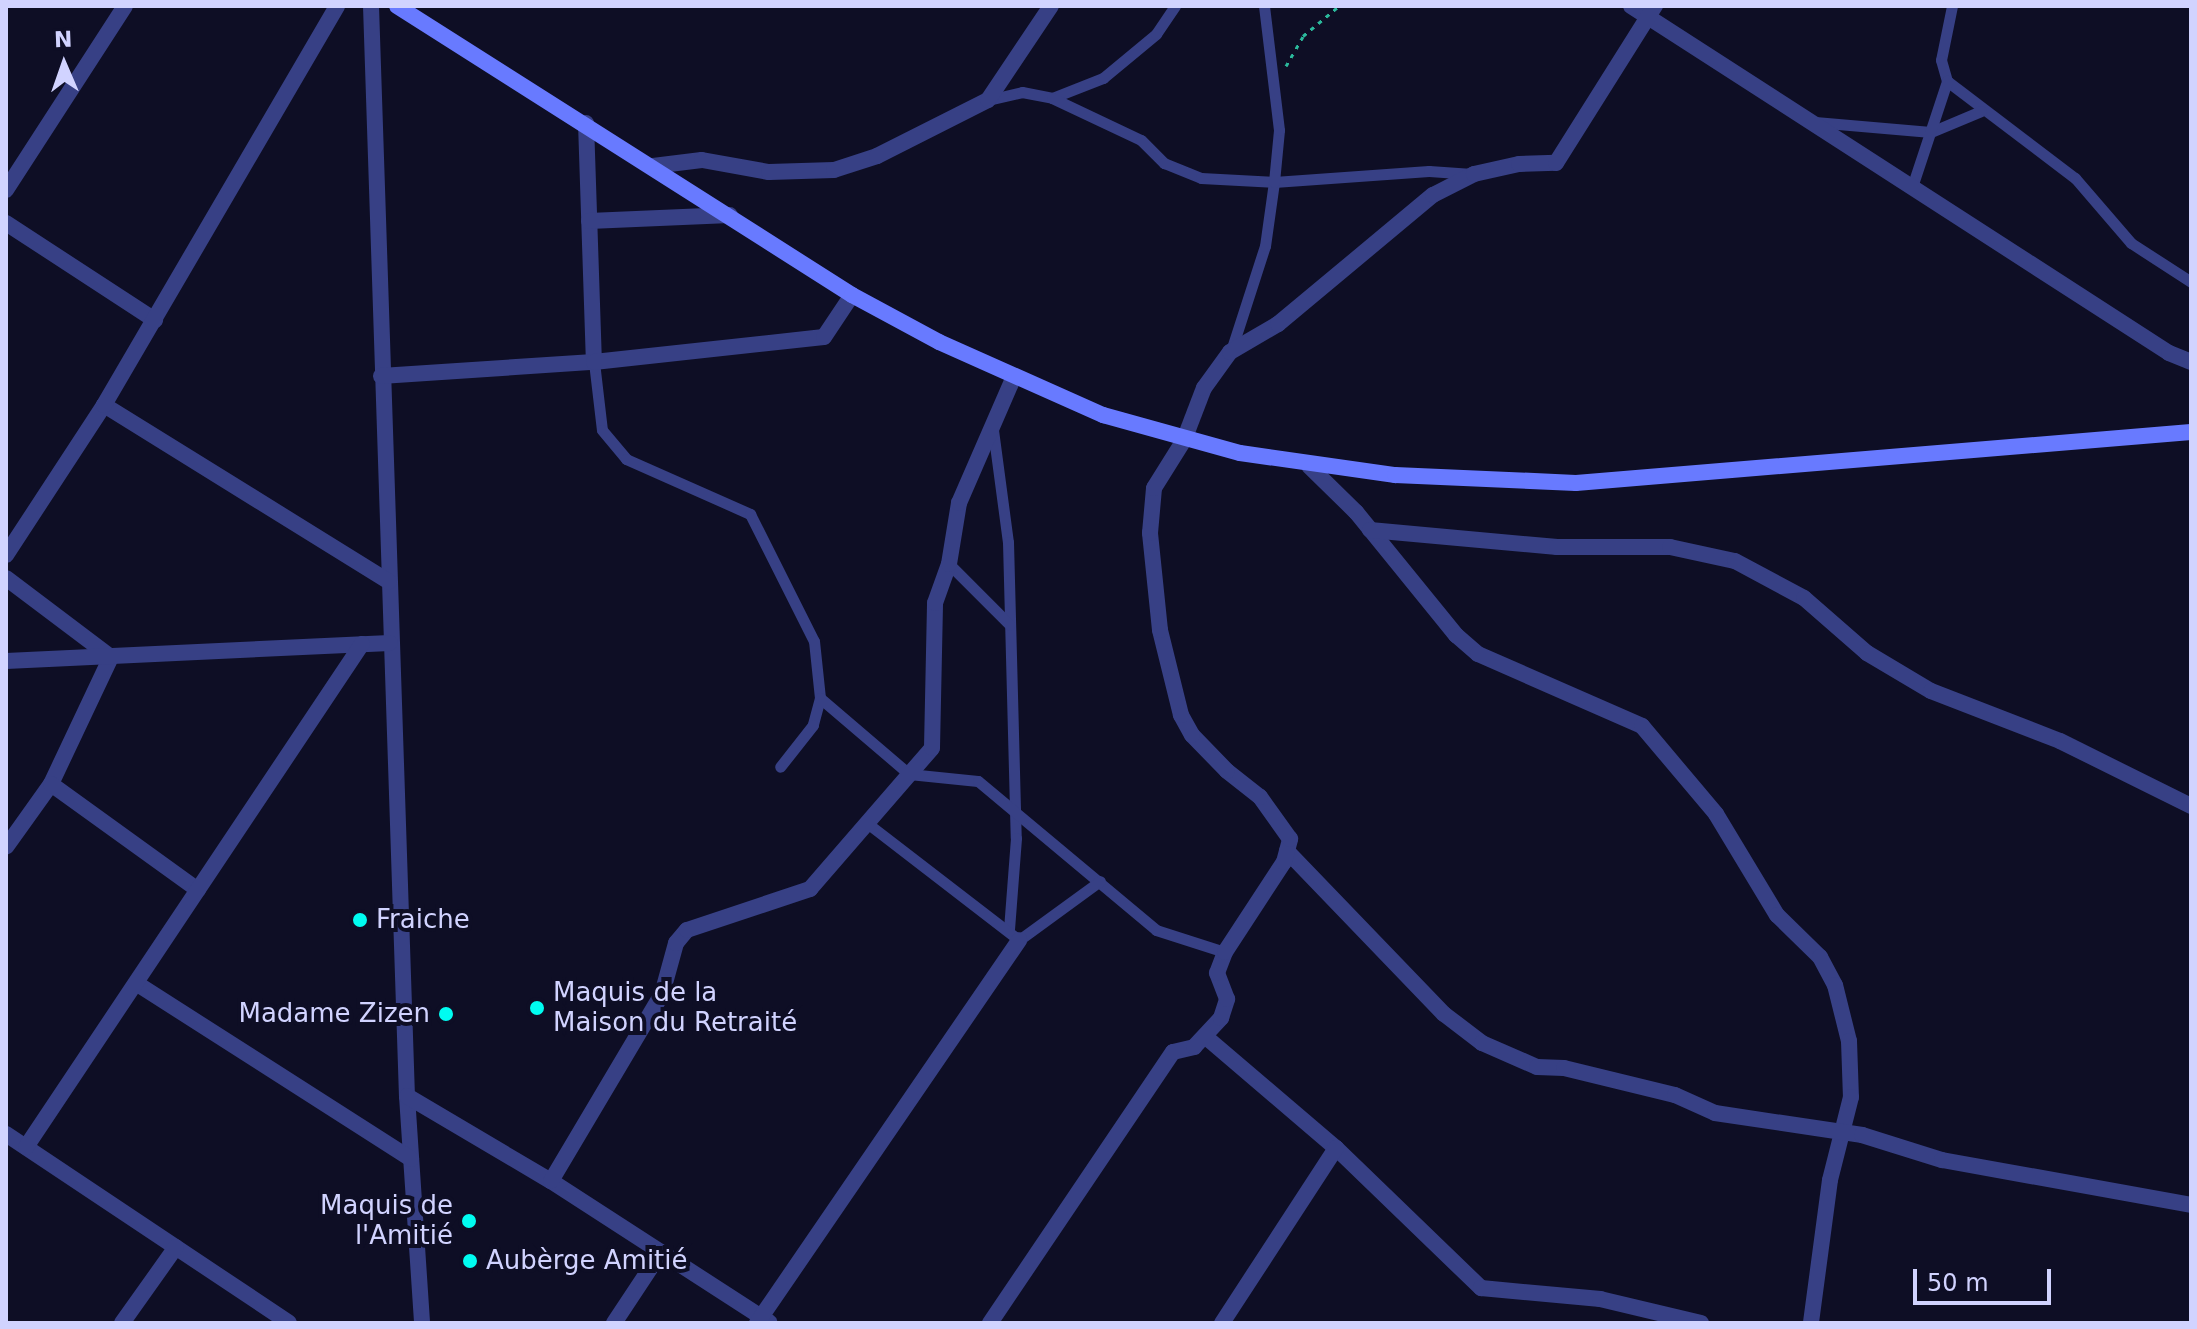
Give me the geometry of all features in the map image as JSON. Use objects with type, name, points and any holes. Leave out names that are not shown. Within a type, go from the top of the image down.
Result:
[{"type":"street","points":[[6,190],[125,6]]},
{"type":"street","points":[[6,555],[104,405],[337,6]]},
{"type":"street","points":[[371,6],[407,1096],[422,1323]]},
{"type":"street","points":[[397,6],[586,123],[852,295],[1013,379],[1184,440],[1309,466],[1576,483],[2191,432]]},
{"type":"street","points":[[653,166],[702,160],[769,172],[834,170],[877,156],[988,100],[1051,6]]},
{"type":"street","points":[[1631,6],[1651,11],[1811,122],[2169,353],[2191,362]]},
{"type":"street","points":[[990,1323],[1173,1052],[1207,1038],[1227,999],[1217,973],[1225,952],[1287,851],[1290,839],[1260,797],[1192,735],[1173,691],[1160,630],[1149,508],[1154,488],[1184,440],[1204,388],[1230,352],[1278,324],[1433,195],[1474,174],[1519,164],[1556,163],[1651,11]]},
{"type":"street","points":[[586,123],[594,362]]},
{"type":"street","points":[[589,221],[730,215]]},
{"type":"street","points":[[6,223],[155,320]]},
{"type":"street","points":[[381,376],[594,362],[824,337],[852,295]]},
{"type":"street","points":[[551,1181],[662,994],[676,943],[687,930],[810,889],[932,748],[935,603],[949,564],[959,503],[1013,379]]},
{"type":"street","points":[[104,405],[389,582]]},
{"type":"street","points":[[1309,466],[1370,530],[1456,635],[1478,654],[1642,726],[1716,814],[1751,879],[1777,915],[1820,957],[1835,985],[1849,1041],[1851,1085],[1840,1132],[1811,1323]]},
{"type":"street","points":[[1370,530],[1557,547],[1670,547],[1735,561],[1792,590],[1867,653],[1931,691],[2060,741],[2191,806]]},
{"type":"street","points":[[6,578],[111,657]]},
{"type":"street","points":[[6,661],[390,643]]},
{"type":"street","points":[[26,1147],[139,985],[198,890],[362,644]]},
{"type":"street","points":[[6,847],[51,784],[111,657]]},
{"type":"street","points":[[51,784],[198,890]]},
{"type":"street","points":[[1287,851],[1444,1014],[1482,1043],[1537,1067],[1564,1068],[1675,1095],[1715,1113],[1840,1132],[1942,1160],[2191,1205]]},
{"type":"street","points":[[407,1096],[551,1181],[763,1321],[1014,934]]},
{"type":"street","points":[[139,985],[411,1159]]},
{"type":"street","points":[[1207,1038],[1336,1148],[1481,1288],[1600,1299],[1701,1323]]},
{"type":"street","points":[[6,1134],[289,1323]]},
{"type":"street","points":[[1222,1323],[1336,1148]]},
{"type":"street","points":[[122,1323],[176,1247]]},
{"type":"street","points":[[614,1323],[661,1252]]},
{"type":"lane","points":[[1052,98],[1103,78],[1156,34],[1175,6]]},
{"type":"lane","points":[[1230,352],[1265,246],[1274,182],[1279,130],[1264,6]]},
{"type":"lane","points":[[1952,6],[1941,60],[1947,81],[1981,111],[2075,178],[2131,243],[2191,282]]},
{"type":"lane","points":[[1912,187],[1947,81]]},
{"type":"lane","points":[[988,100],[1022,92],[1052,98],[1141,140],[1164,163],[1201,178],[1274,182],[1429,171],[1474,174]]},
{"type":"lane","points":[[1811,122],[1931,132],[1981,111]]},
{"type":"lane","points":[[594,362],[602,430],[626,459],[750,514],[814,641],[820,698],[813,725],[780,767]]},
{"type":"lane","points":[[993,425],[1008,542],[1016,816],[1014,934]]},
{"type":"lane","points":[[949,564],[1010,625]]},
{"type":"lane","points":[[820,698],[909,774],[978,781],[1016,816],[1100,881],[1156,930],[1225,952]]},
{"type":"lane","points":[[867,823],[1014,934]]},
{"type":"lane","points":[[1014,934],[1100,881]]},
{"type":"path","points":[[1274,87],[1303,36],[1339,6]]},
{"type":"place","name":"Fraiche","points":[[360,920]]},
{"type":"place","name":"Maquis de la Maison du Retraité","points":[[537,1008]]},
{"type":"place","name":"Madame Zizen","points":[[446,1014]]},
{"type":"place","name":"Maquis de l'Amitié","points":[[469,1221]]},
{"type":"place","name":"Aubèrge Amitié","points":[[470,1261]]}]
